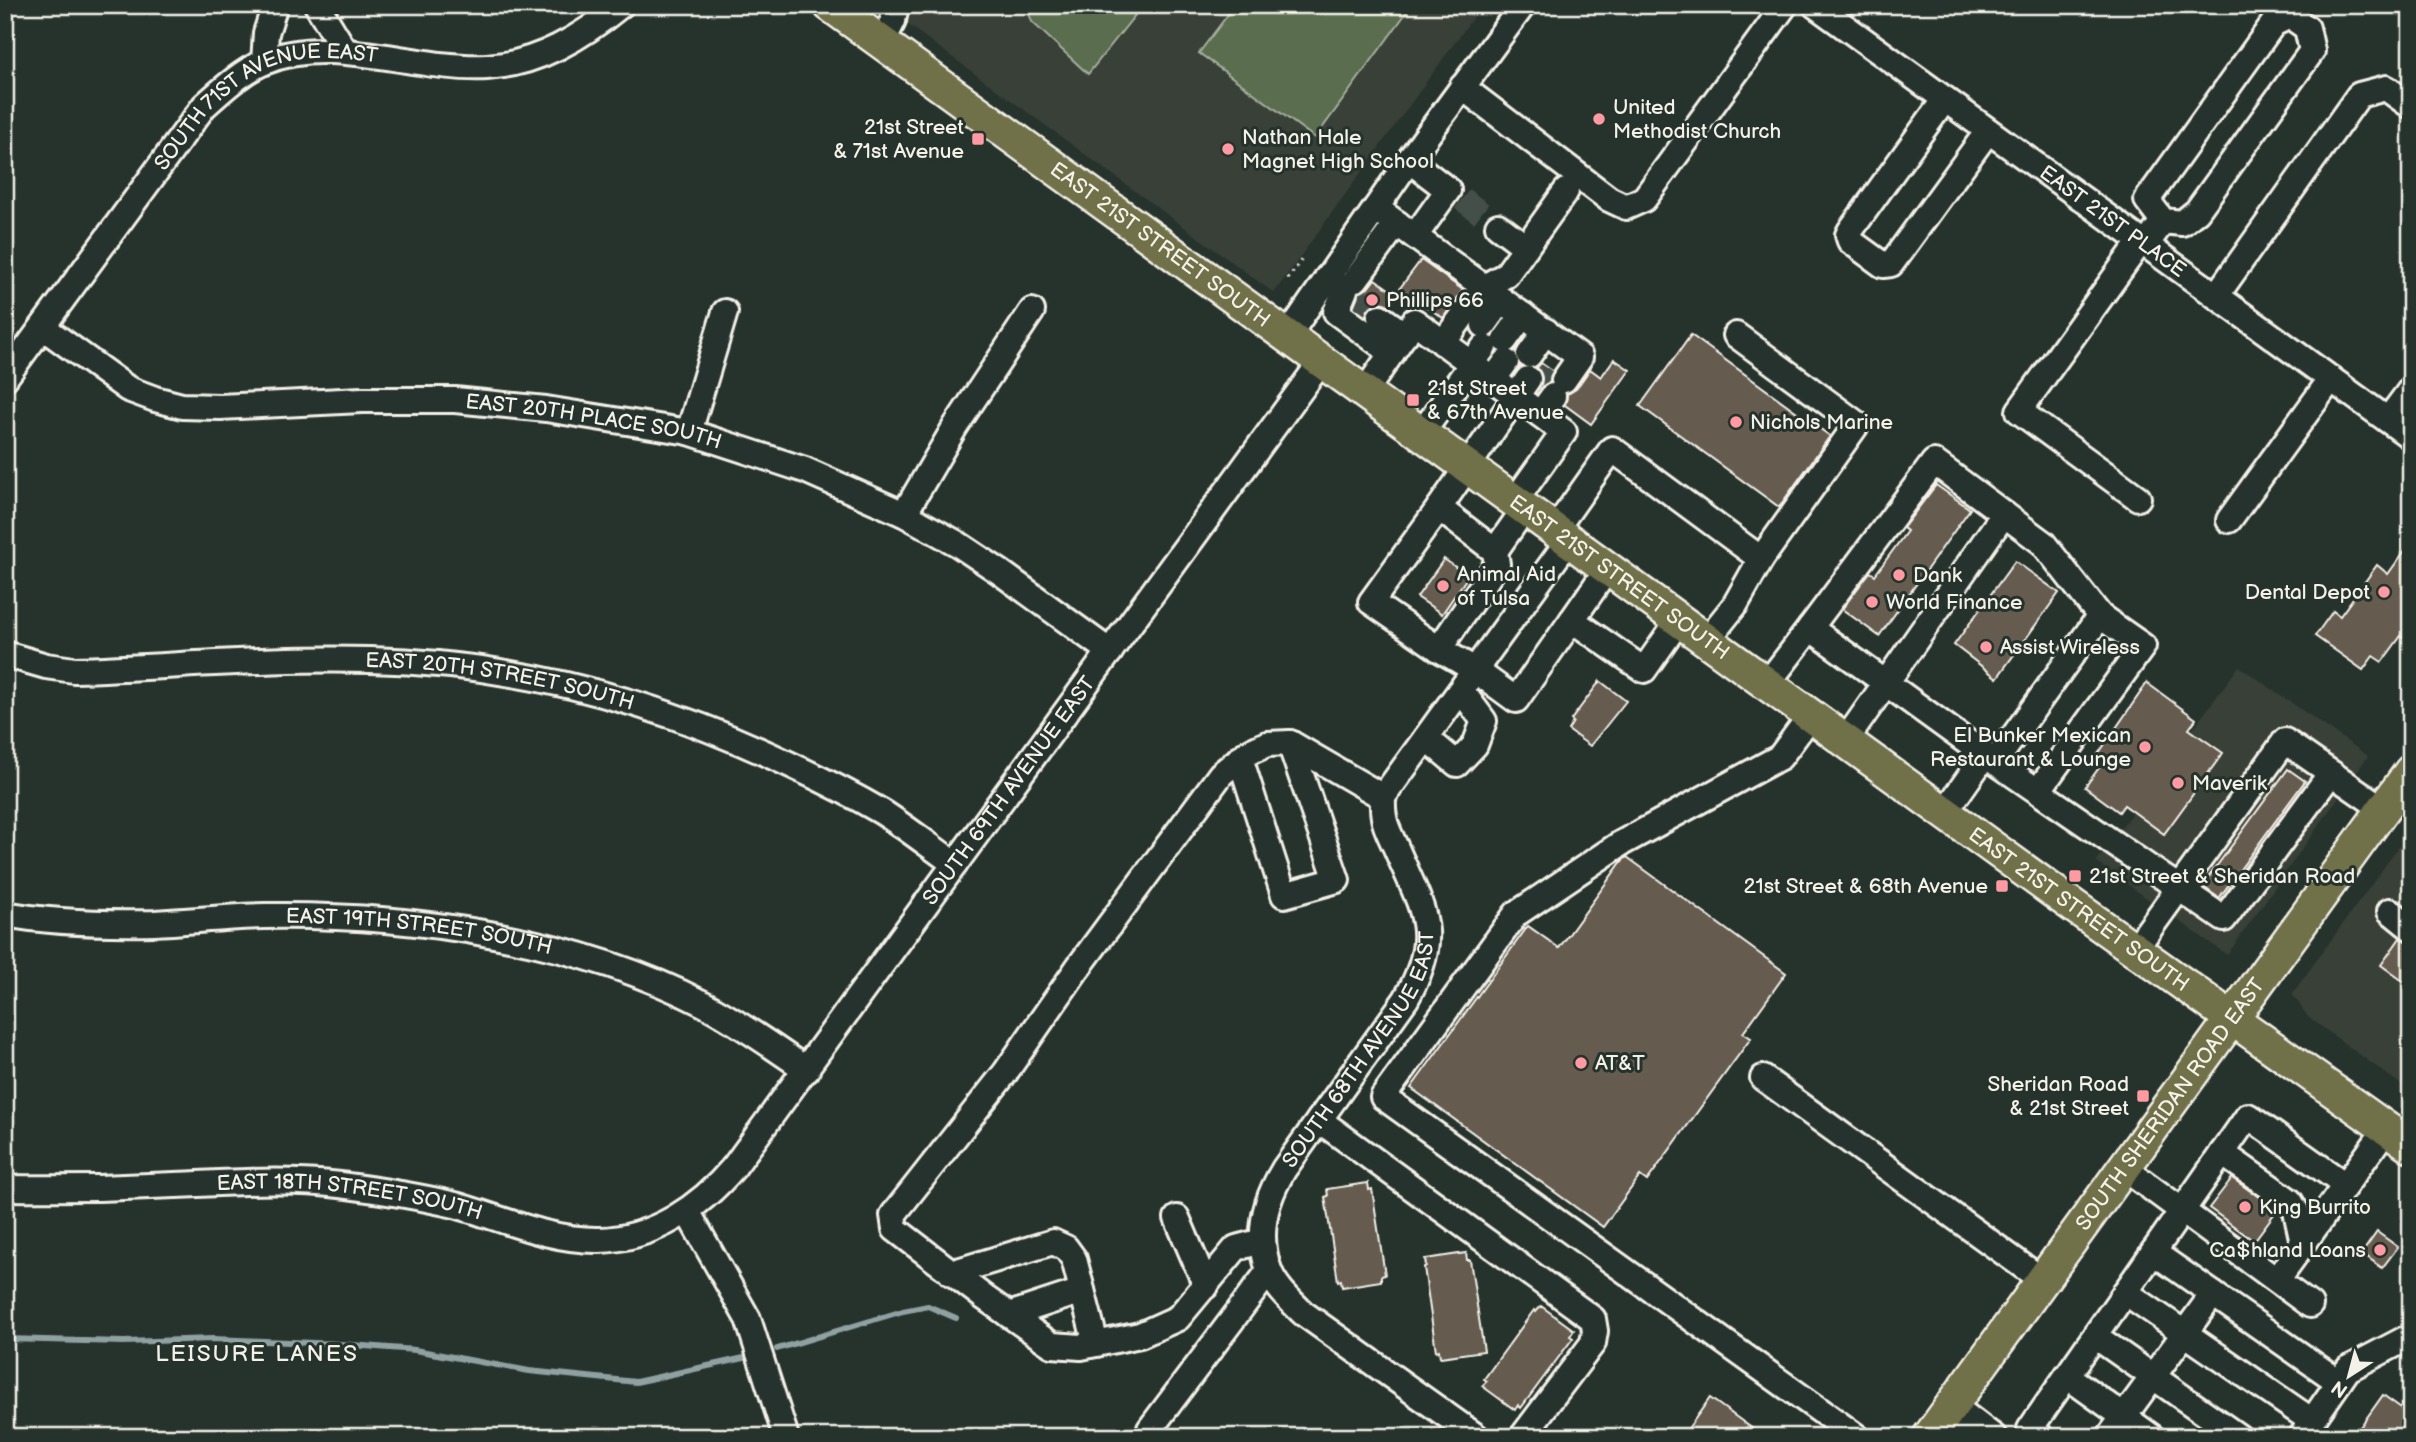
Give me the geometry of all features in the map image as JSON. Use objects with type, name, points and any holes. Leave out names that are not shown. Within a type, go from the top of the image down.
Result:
[{"type":"main road","name":"EAST 21ST STREET SOUTH","points":[[830,5],[2398,1138]]},
{"type":"main road","name":"SOUTH SHERIDAN ROAD EAST","points":[[1945,1425],[2042,1280],[2411,771]]},
{"type":"street","points":[[264,62],[267,33],[275,5]]},
{"type":"street","points":[[317,5],[345,51]]},
{"type":"street","name":"SOUTH 71ST AVENUE EAST","points":[[5,378],[204,106],[227,85],[264,62],[306,52],[345,51],[453,67],[489,67],[541,55],[560,47],[605,19],[621,5]]},
{"type":"street","points":[[882,43],[893,20],[895,5]]},
{"type":"street","points":[[1376,208],[1580,357],[1509,367],[1403,336],[1336,312],[1349,285],[1376,208],[1523,5]]},
{"type":"street","points":[[1462,87],[1609,200],[1626,207],[1644,199],[1785,5]]},
{"type":"street","name":"EAST 21ST PLACE","points":[[1815,5],[2411,437]]},
{"type":"street","points":[[2287,11],[2307,28],[2312,51],[2197,211],[2182,223],[2163,221],[2147,200],[2273,24],[2287,11]]},
{"type":"street","points":[[2216,296],[2359,95],[2386,88],[2411,106]]},
{"type":"street","points":[[1945,99],[1850,231],[1850,241],[1883,265],[1891,264],[1988,131]]},
{"type":"street","points":[[1287,337],[1349,285],[1406,230],[1455,195],[1409,160]]},
{"type":"street","points":[[1426,738],[1457,764],[1475,745],[1484,721],[1468,680],[1439,649],[1371,602],[1466,466],[1528,319],[1506,275],[1566,191]]},
{"type":"street","points":[[2138,498],[2019,411],[2143,243],[2163,221]]},
{"type":"street","points":[[1498,226],[1526,247]]},
{"type":"street","points":[[1385,310],[1403,336]]},
{"type":"street","points":[[904,514],[955,427],[1032,311]]},
{"type":"street","points":[[689,432],[725,312]]},
{"type":"street","points":[[1421,434],[1509,367],[1528,319]]},
{"type":"street","points":[[1509,367],[1528,319]]},
{"type":"street","name":"EAST 20TH PLACE SOUTH","points":[[44,328],[128,388],[155,400],[182,406],[455,400],[546,409],[689,432],[806,470],[904,514],[958,544],[1000,572],[1110,652]]},
{"type":"street","points":[[1707,640],[1734,605],[1761,559],[1857,424],[1736,335]]},
{"type":"street","points":[[1364,393],[1403,336]]},
{"type":"street","name":"SOUTH 69TH AVENUE EAST","points":[[687,1211],[722,1182],[807,1070],[1321,362]]},
{"type":"street","points":[[1439,649],[1497,564],[1495,551],[1564,432],[1509,367]]},
{"type":"street","points":[[2229,520],[2331,379]]},
{"type":"street","points":[[2388,420],[2411,389]]},
{"type":"street","points":[[1477,1437],[1303,1313],[1284,1294],[1269,1271],[1262,1241],[1236,1248],[1178,1318],[1139,1335],[1081,1347],[1052,1345],[951,1273],[895,1229],[893,1215],[1005,1073],[1077,969],[1221,774],[1240,758],[1267,744],[1290,743],[1383,797],[1468,680],[1562,535],[1612,449],[1761,559]]},
{"type":"street","points":[[1767,684],[1934,462],[2043,542],[2100,616],[2143,646],[2038,791]]},
{"type":"street","points":[[1439,508],[1495,551]]},
{"type":"street","points":[[1846,740],[2004,514]]},
{"type":"street","points":[[1468,680],[1516,700],[1608,569]]},
{"type":"street","points":[[1945,812],[1990,759],[2100,616]]},
{"type":"street","points":[[1572,620],[1644,670],[1679,620]]},
{"type":"street","points":[[1810,628],[1990,759],[2224,919],[2331,773]]},
{"type":"street","name":"EAST 20TH STREET SOUTH","points":[[5,654],[46,666],[74,670],[373,660],[511,673],[585,689],[719,732],[787,763],[882,813],[956,864]]},
{"type":"street","points":[[1811,715],[1780,757],[1620,844],[1516,914],[1384,1097],[1857,1437]]},
{"type":"street","points":[[2135,949],[2285,741],[2383,809]]},
{"type":"street","points":[[1240,758],[1284,895],[1337,880],[1290,743]]},
{"type":"street","name":"SOUTH 68TH AVENUE EAST","points":[[1262,1241],[1265,1206],[1271,1190],[1406,999],[1420,974],[1428,944],[1427,926],[1420,903],[1382,817],[1383,797]]},
{"type":"street","points":[[2390,911],[2411,928]]},
{"type":"street","name":"EAST 19TH STREET SOUTH","points":[[5,914],[91,923],[152,923],[262,916],[341,916],[432,924],[564,951],[675,990],[730,1018],[807,1070]]},
{"type":"street","points":[[1763,1078],[2042,1280]]},
{"type":"street","points":[[2040,1437],[2030,1429],[2248,1116],[2345,1185]]},
{"type":"street","points":[[1319,1120],[1593,1319],[1595,1331],[1592,1343],[1522,1437]]},
{"type":"street","points":[[2277,1280],[2345,1185],[2398,1138]]},
{"type":"street","points":[[2222,1153],[2290,1201],[2296,1211],[2303,1243]]},
{"type":"street","points":[[2124,1168],[2310,1305]]},
{"type":"street","name":"EAST 18TH STREET SOUTH","points":[[5,1188],[91,1189],[273,1181],[336,1184],[456,1206],[545,1233],[600,1240],[626,1237],[658,1227],[687,1211]]},
{"type":"street","points":[[687,1211],[748,1319],[786,1437]]},
{"type":"street","points":[[1177,1217],[1206,1286]]},
{"type":"street","points":[[951,1273],[1053,1242],[1066,1248],[1074,1259],[1096,1344]]},
{"type":"street","points":[[2153,1252],[2339,1382]]},
{"type":"street","points":[[1148,1437],[1150,1429],[1269,1271]]},
{"type":"street","points":[[1009,1315],[1082,1291]]},
{"type":"street","points":[[2125,1292],[2185,1333],[2306,1429],[2348,1369],[2411,1336]]},
{"type":"street","points":[[2109,1437],[2213,1294]]},
{"type":"street","points":[[2095,1335],[2239,1437]]},
{"type":"street","points":[[2067,1376],[2152,1437]]},
{"type":"street","points":[[1945,1425],[1994,1437]]},
{"type":"path","points":[[1288,279],[1302,260]]},
{"type":"shaded area","name":"Nathan Hale Magnet High School","points":[[881,5],[1482,5],[1274,293]]},
{"type":"shaded area","points":[[2239,666],[2368,756],[2227,955],[2096,862]]},
{"type":"shaded area","points":[[2411,830],[2411,1092],[2308,1017],[2292,994]]},
{"type":"green space","points":[[1026,5],[1143,5],[1088,74],[1032,22]]},
{"type":"green space","points":[[1235,5],[1412,5],[1315,138],[1199,53]]},
{"type":"building","points":[[1421,260],[1463,290],[1443,318],[1400,288]]},
{"type":"building","points":[[1375,279],[1397,295],[1389,305],[1381,302],[1373,304],[1365,315],[1354,307],[1359,293],[1368,288]]},
{"type":"building","name":"Nichols Marine","points":[[1691,335],[1830,436],[1779,507],[1640,406]]},
{"type":"building","points":[[1614,359],[1630,370],[1591,424],[1565,405],[1567,394],[1576,389],[1590,369],[1601,377]]},
{"type":"building","points":[[1541,363],[1552,371],[1550,382],[1541,388],[1543,380],[1537,367]]},
{"type":"building","points":[[1936,485],[1970,509],[1879,636],[1842,609],[1870,572],[1875,575],[1907,531],[1903,528]]},
{"type":"building","name":"Dental Depot","points":[[2411,542],[2411,643],[2401,636],[2382,662],[2373,656],[2363,670],[2315,636],[2333,611],[2340,616],[2377,565],[2388,574]]},
{"type":"building","name":"Animal Aid of Tulsa","points":[[1444,559],[1468,576],[1442,614],[1417,597]]},
{"type":"building","points":[[2015,561],[2059,593],[1997,678],[1954,645]]},
{"type":"building","points":[[1600,681],[1626,701],[1590,746],[1568,730],[1573,722],[1571,720]]},
{"type":"building","points":[[2147,683],[2196,719],[2189,729],[2223,753],[2164,834],[2124,805],[2119,812],[2085,787],[2101,765],[2094,760]]},
{"type":"building","name":"Maverik","points":[[2288,769],[2305,781],[2219,898],[2202,886]]},
{"type":"building","name":"AT&T","points":[[1627,857],[1786,973],[1743,1033],[1751,1038],[1647,1181],[1640,1176],[1603,1227],[1411,1088],[1528,926],[1559,948]]},
{"type":"building","points":[[2400,938],[2411,943],[2411,987],[2381,965]]},
{"type":"building","name":"King Burrito","points":[[2232,1178],[2277,1210],[2254,1241],[2209,1208]]},
{"type":"building","points":[[1368,1183],[1369,1190],[1372,1189],[1385,1275],[1381,1276],[1381,1281],[1342,1287],[1341,1280],[1338,1281],[1325,1197],[1328,1196],[1327,1189]]},
{"type":"building","name":"Ca$hland Loans","points":[[2377,1232],[2398,1247],[2382,1268],[2362,1253]]},
{"type":"building","points":[[1466,1253],[1467,1260],[1470,1260],[1484,1351],[1440,1357],[1439,1350],[1436,1351],[1425,1259]]},
{"type":"building","points":[[1541,1306],[1574,1330],[1570,1336],[1573,1338],[1521,1408],[1518,1405],[1515,1410],[1482,1386],[1487,1381],[1484,1379],[1534,1310],[1536,1312]]},
{"type":"building","points":[[2383,1395],[2411,1415],[2411,1437],[2353,1437]]},
{"type":"building","points":[[1710,1398],[1764,1437],[1682,1437]]},
{"type":"waterway","points":[[777,1349],[928,1306],[956,1318]]},
{"type":"waterway","points":[[5,1339],[124,1342],[213,1339],[339,1344],[415,1350],[529,1371],[636,1382],[744,1358]]},
{"type":"tunnel","points":[[1462,199],[1498,226]]},
{"type":"tunnel","points":[[1353,296],[1380,317]]},
{"type":"tunnel","points":[[1518,371],[1529,355]]},
{"type":"tunnel","points":[[1541,388],[1552,371]]},
{"type":"place","name":"United Methodist Church","points":[[1599,119]]},
{"type":"place","name":"21st Street & 71st Avenue","points":[[978,139]]},
{"type":"place","name":"Nathan Hale Magnet High School","points":[[1228,149]]},
{"type":"place","name":"Phillips 66","points":[[1372,300]]},
{"type":"place","name":"21st Street & 67th Avenue","points":[[1413,400]]},
{"type":"place","name":"Nichols Marine","points":[[1736,422]]},
{"type":"place","name":"Dank","points":[[1899,575]]},
{"type":"place","name":"Animal Aid of Tulsa","points":[[1443,586]]},
{"type":"place","name":"Dental Depot","points":[[2384,592]]},
{"type":"place","name":"World Finance","points":[[1872,602]]},
{"type":"place","name":"Assist Wireless","points":[[1986,647]]},
{"type":"place","name":"El Bunker Mexican Restaurant & Lounge","points":[[2145,747]]},
{"type":"place","name":"Maverik","points":[[2178,783]]},
{"type":"place","name":"21st Street & Sheridan Road","points":[[2075,876]]},
{"type":"place","name":"21st Street & 68th Avenue","points":[[2002,886]]},
{"type":"place","name":"AT&T","points":[[1581,1063]]},
{"type":"place","name":"Sheridan Road & 21st Street","points":[[2143,1096]]},
{"type":"place","name":"King Burrito","points":[[2245,1207]]},
{"type":"place","name":"Ca$hland Loans","points":[[2380,1250]]},
{"type":"district","name":"LEISURE LANES","points":[[257,1354]]}]
